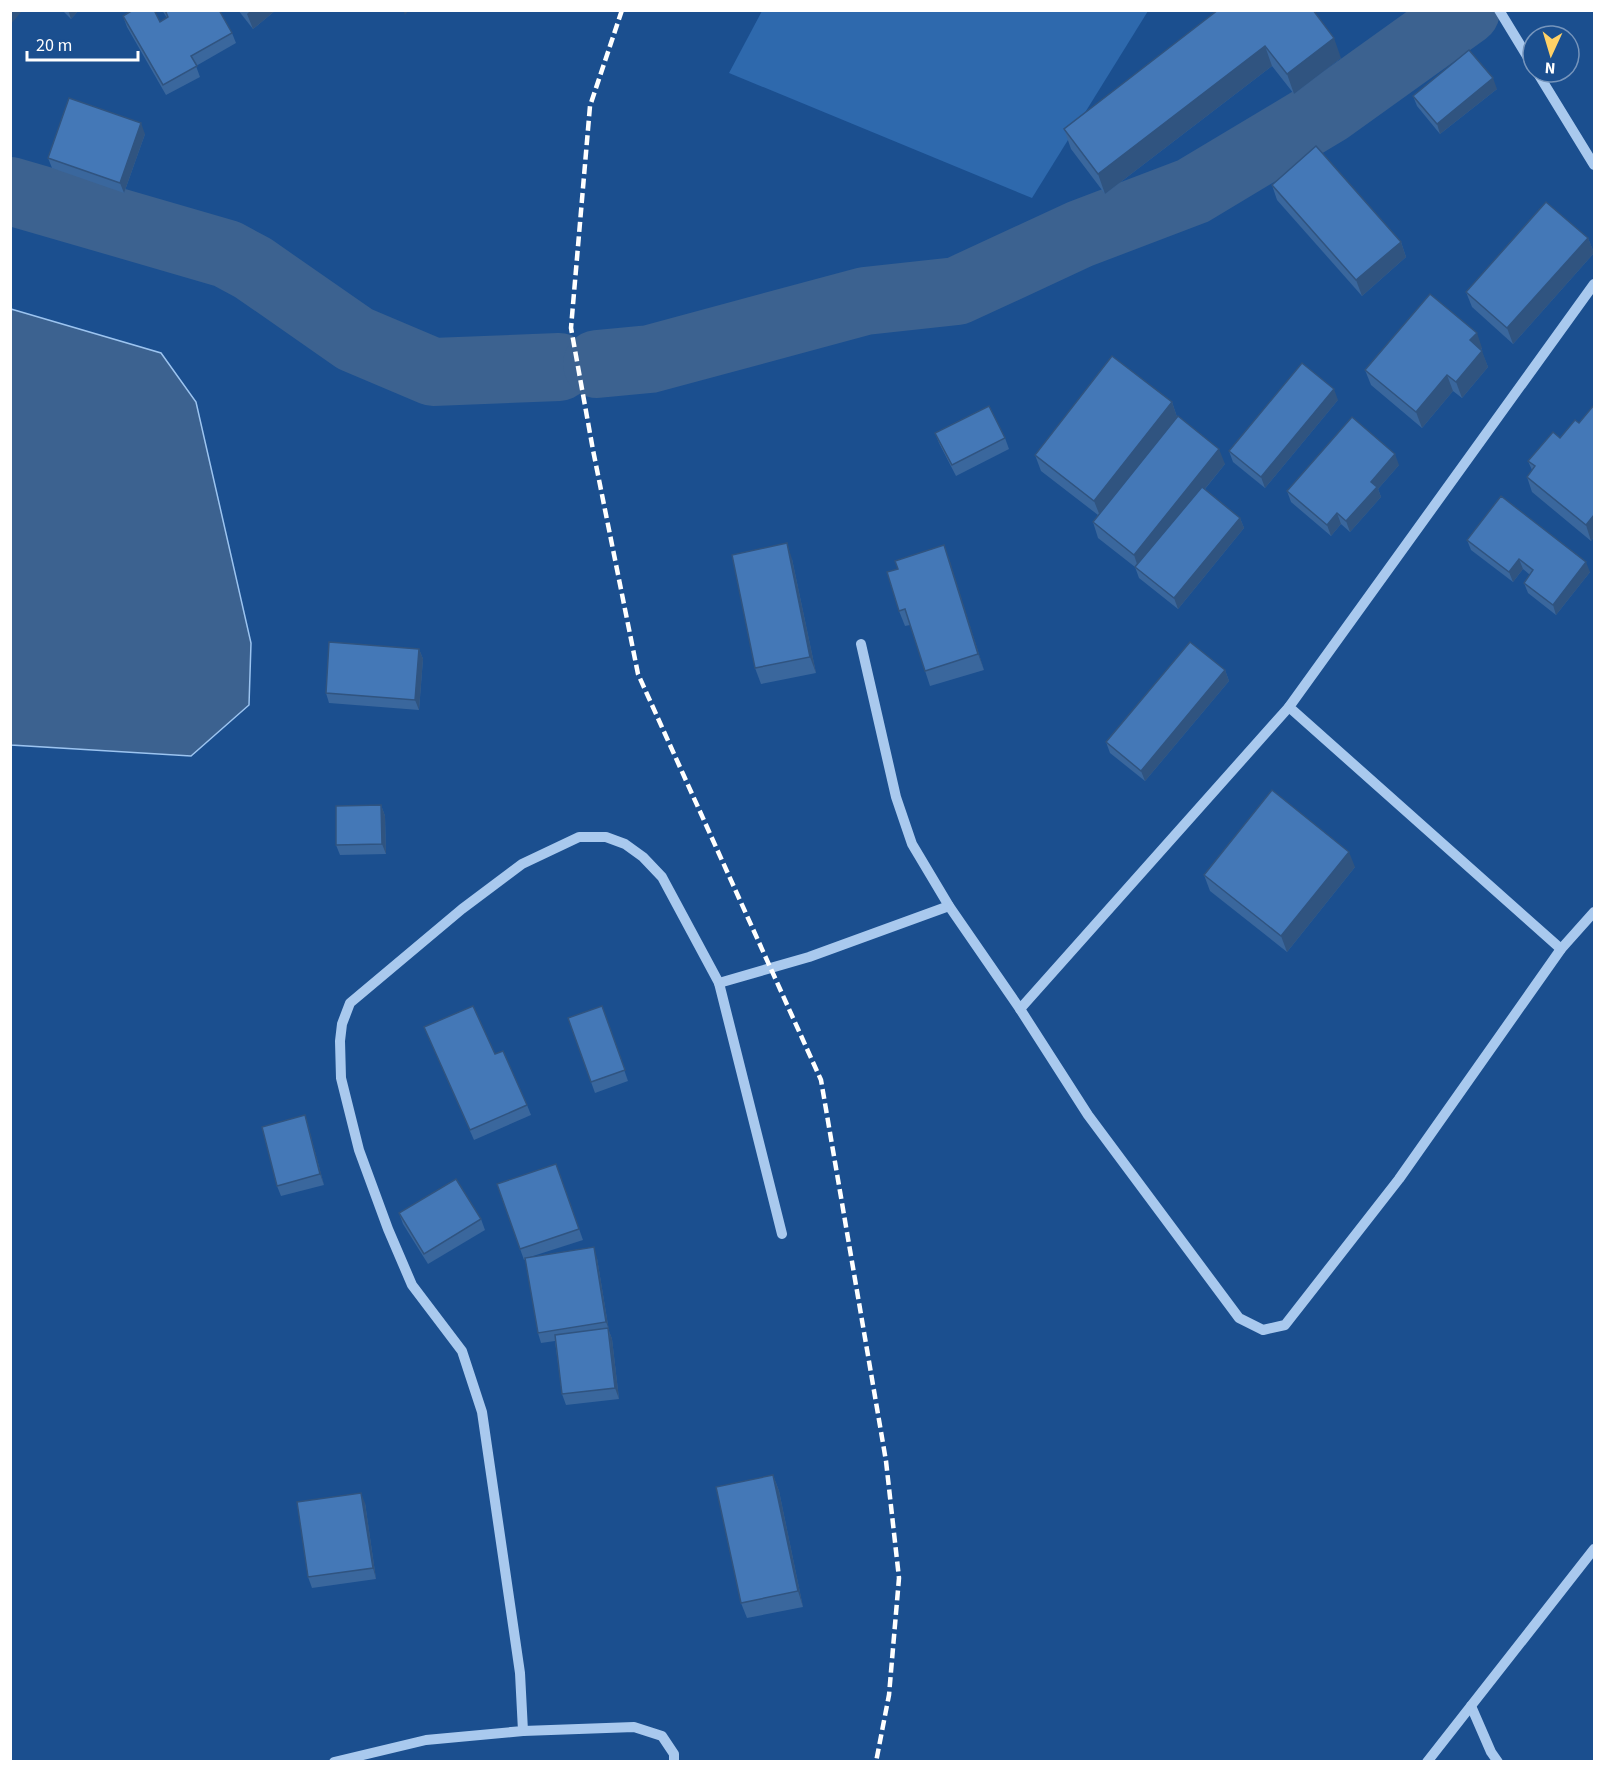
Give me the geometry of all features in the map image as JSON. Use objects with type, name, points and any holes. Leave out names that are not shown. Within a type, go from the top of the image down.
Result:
[{"type":"street","points":[[1499,10],[1521,46]]},
{"type":"street","points":[[1544,84],[1594,165]]},
{"type":"street","points":[[1020,1009],[1289,707],[1594,284]]},
{"type":"street","points":[[861,644],[896,797],[912,844],[949,906],[1020,1009],[1088,1115],[1239,1318],[1263,1330],[1285,1325],[1399,1179],[1561,949],[1594,912]]},
{"type":"street","points":[[1289,707],[1561,949]]},
{"type":"street","points":[[523,1731],[520,1673],[482,1412],[462,1351],[412,1285],[388,1229],[359,1150],[341,1078],[342,1024],[350,1003],[462,909],[522,864],[579,837],[606,837],[625,844],[644,857],[662,877],[719,983],[782,1234]]},
{"type":"street","points":[[719,983],[809,957],[949,906]]},
{"type":"street","points":[[1427,1761],[1594,1549]]},
{"type":"street","points":[[1471,1706],[1491,1752],[1498,1761]]},
{"type":"street","points":[[334,1761],[426,1740],[523,1731],[634,1727],[662,1736],[674,1754],[674,1761]]},
{"type":"shaded area","points":[[762,11],[1148,11],[1032,198],[729,73]]},
{"type":"shaded area","points":[[11,309],[161,353],[196,402],[251,643],[249,705],[191,756],[11,745]]},
{"type":"building","points":[[133,10],[154,10],[160,22],[168,17],[165,10],[219,10],[232,33],[191,56],[197,66],[163,85],[123,16]]},
{"type":"building","points":[[1218,10],[1313,10],[1334,38],[1287,74],[1265,46],[1098,174],[1064,129]]},
{"type":"building","points":[[1469,50],[1493,78],[1437,124],[1413,96]]},
{"type":"building","points":[[69,98],[141,123],[120,183],[48,158]]},
{"type":"building","points":[[1316,146],[1401,242],[1356,280],[1272,185]]},
{"type":"building","points":[[1546,202],[1588,238],[1507,328],[1466,292]]},
{"type":"building","points":[[1430,294],[1477,333],[1470,340],[1482,351],[1456,382],[1447,375],[1416,412],[1365,370]]},
{"type":"building","points":[[1112,356],[1172,402],[1094,501],[1035,455]]},
{"type":"building","points":[[1302,363],[1334,389],[1261,477],[1229,451]]},
{"type":"building","points":[[1594,405],[1594,515],[1586,525],[1527,477],[1535,466],[1528,461],[1553,432],[1560,438],[1575,420],[1579,423]]},
{"type":"building","points":[[989,406],[1005,438],[952,465],[935,433]]},
{"type":"building","points":[[1178,416],[1219,449],[1134,555],[1093,522]]},
{"type":"building","points":[[1352,417],[1395,454],[1371,482],[1377,487],[1346,521],[1337,513],[1327,525],[1287,491]]},
{"type":"building","points":[[1202,487],[1240,518],[1174,598],[1135,567]]},
{"type":"building","points":[[1501,496],[1586,562],[1553,605],[1524,583],[1533,570],[1519,559],[1509,572],[1467,540]]},
{"type":"building","points":[[787,543],[810,657],[755,668],[732,555]]},
{"type":"building","points":[[944,545],[978,654],[925,671],[905,609],[899,611],[887,572],[898,569],[895,561]]},
{"type":"building","points":[[329,642],[419,649],[415,700],[326,693]]},
{"type":"building","points":[[1190,642],[1225,670],[1141,771],[1106,742]]},
{"type":"building","points":[[1272,790],[1349,852],[1281,936],[1204,875]]},
{"type":"building","points":[[381,805],[382,844],[336,845],[336,806]]},
{"type":"building","points":[[473,1006],[495,1054],[503,1051],[527,1105],[470,1130],[424,1027]]},
{"type":"building","points":[[602,1006],[625,1070],[591,1082],[568,1018]]},
{"type":"building","points":[[305,1115],[320,1174],[277,1186],[262,1127]]},
{"type":"building","points":[[556,1164],[579,1229],[520,1249],[497,1184]]},
{"type":"building","points":[[456,1179],[481,1219],[424,1254],[399,1213]]},
{"type":"building","points":[[594,1247],[606,1322],[538,1333],[525,1258]]},
{"type":"building","points":[[608,1328],[615,1388],[562,1394],[555,1335]]},
{"type":"building","points":[[773,1475],[798,1591],[741,1603],[716,1487]]},
{"type":"building","points":[[361,1493],[373,1568],[308,1577],[297,1502]]},
{"type":"waterway","points":[[597,364],[650,359],[865,301],[957,291],[1080,234],[1193,191],[1328,110],[1466,11]]},
{"type":"waterway","points":[[10,191],[227,254],[253,268],[355,339],[433,372],[559,367]]},
{"type":"railway","points":[[622,10],[590,106],[571,328],[638,674],[821,1080],[886,1461],[899,1578],[889,1695],[876,1762]]}]
